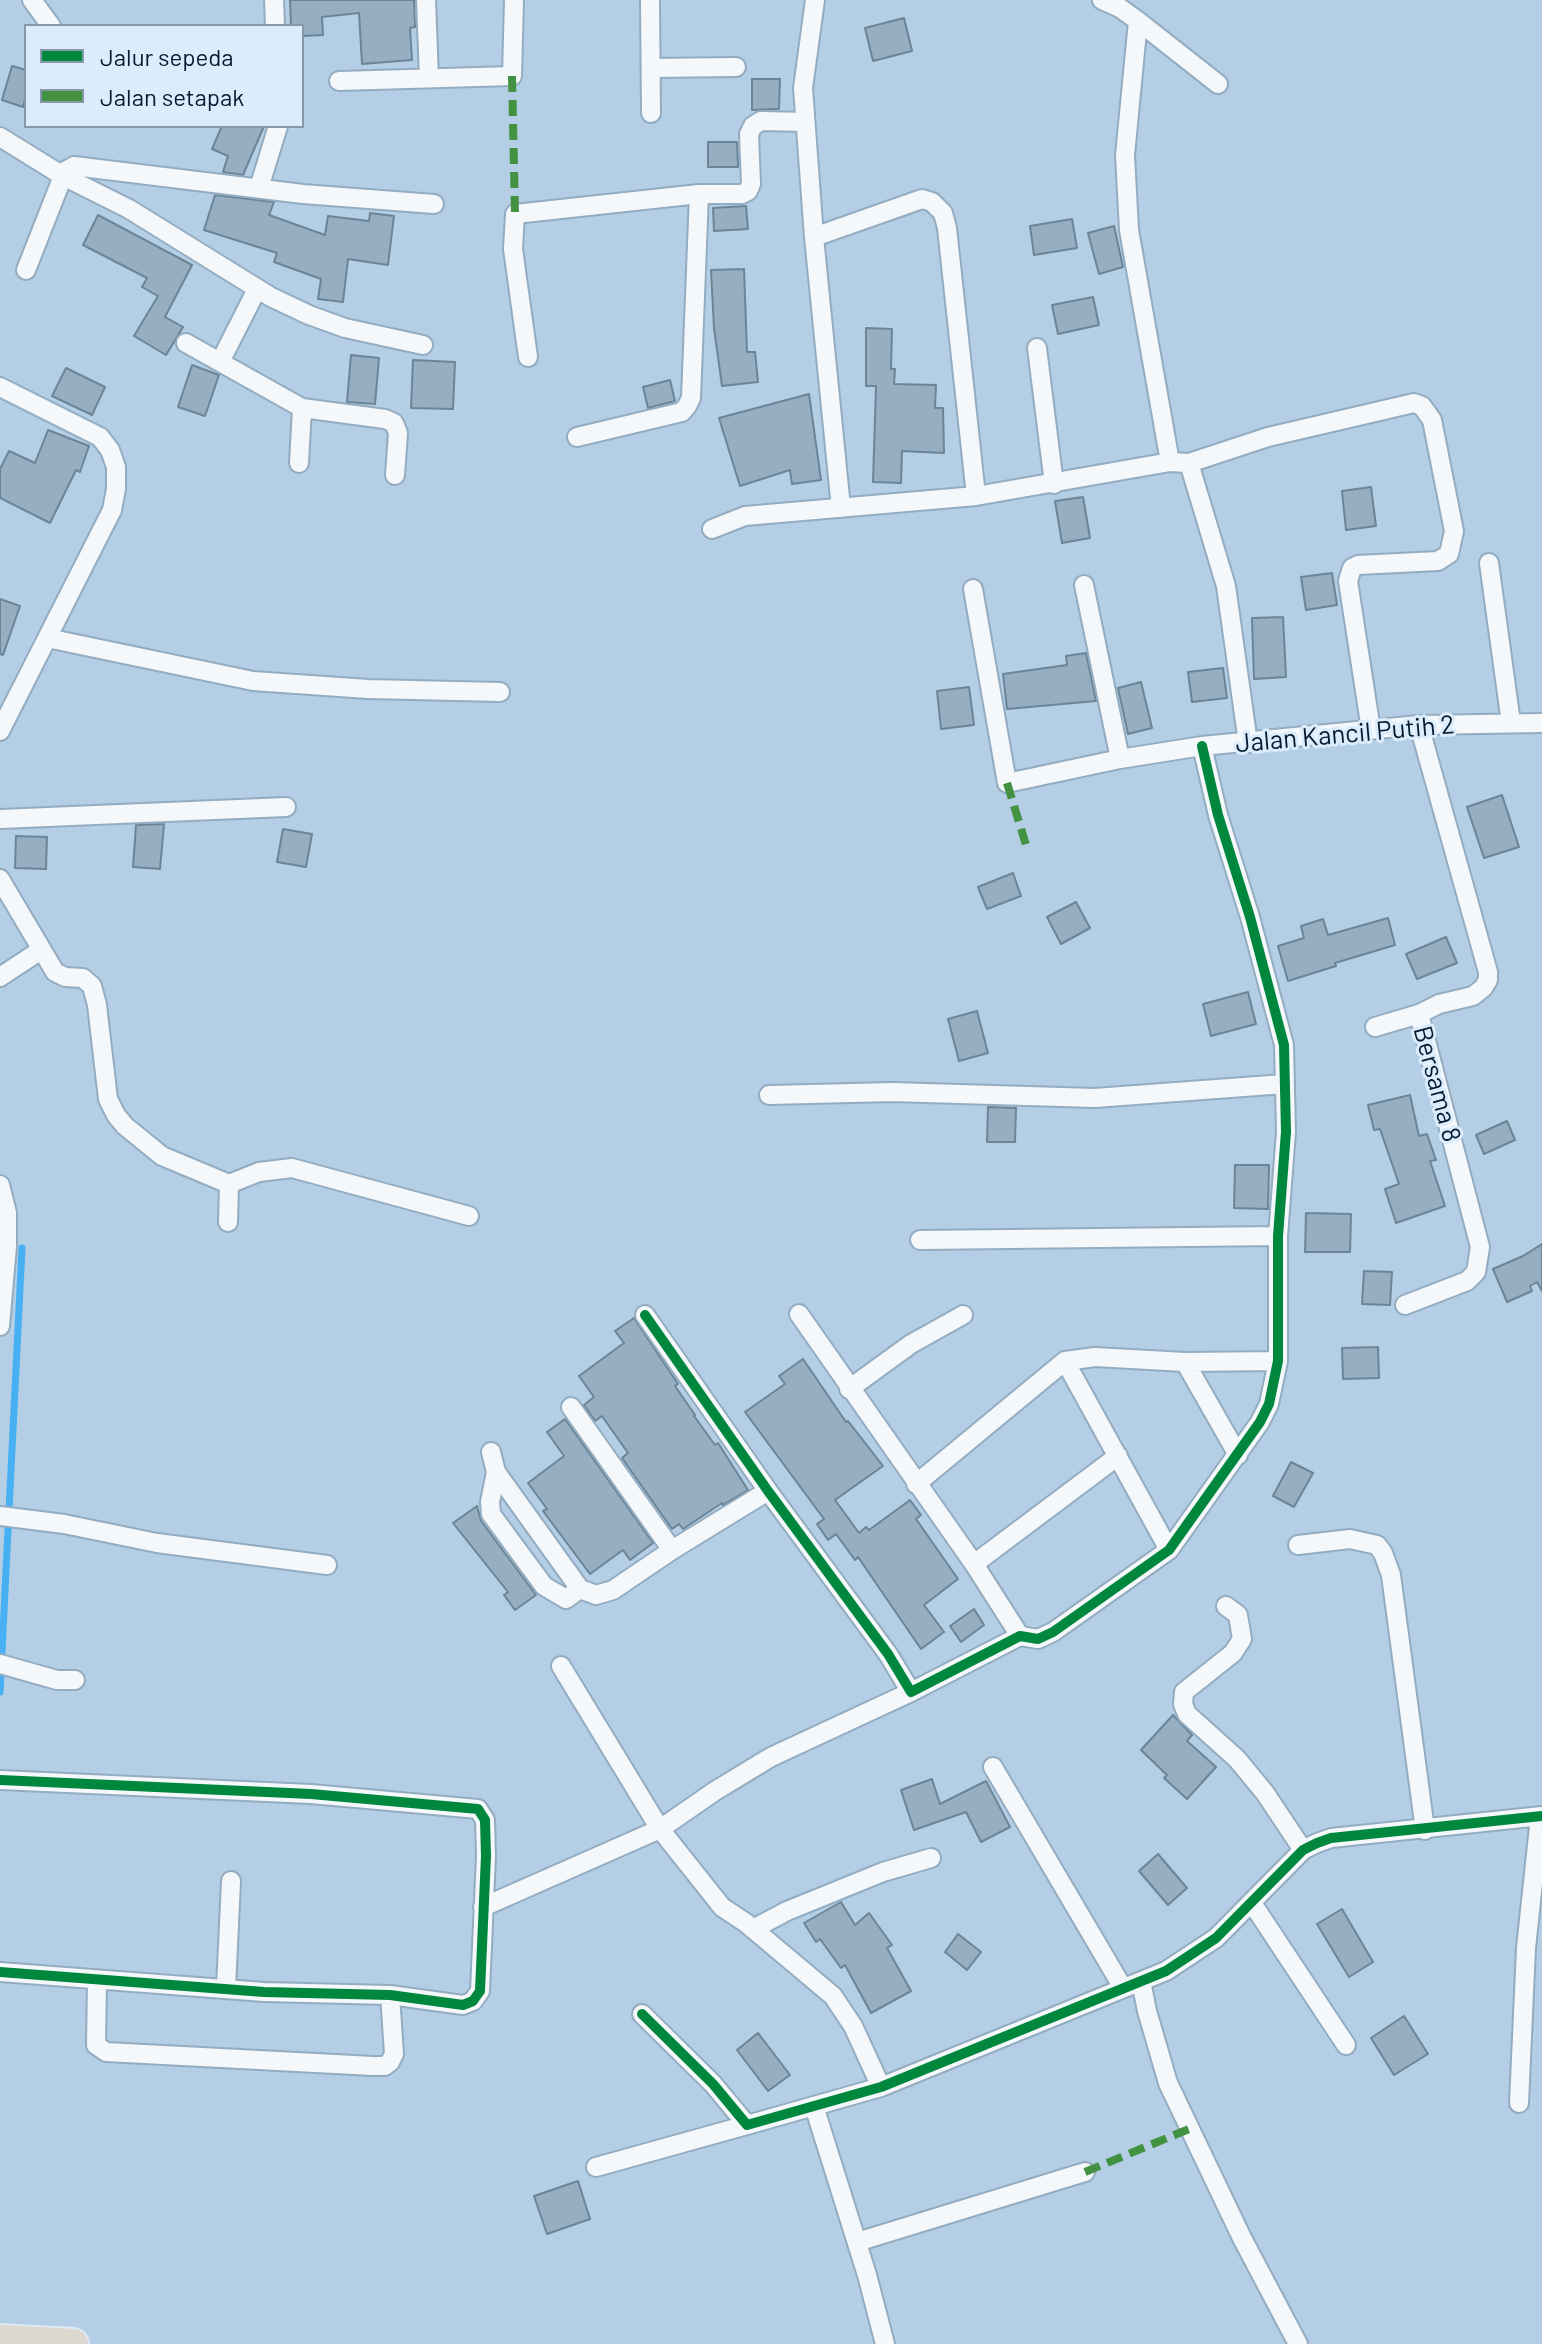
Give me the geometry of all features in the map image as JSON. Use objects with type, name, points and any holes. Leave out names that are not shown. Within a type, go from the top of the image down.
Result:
[{"type":"highway","points":[[0,2340],[73,2344]]},
{"type":"street","points":[[32,0],[50,24]]},
{"type":"street","points":[[274,0],[275,24]]},
{"type":"street","points":[[426,0],[429,78]]},
{"type":"street","points":[[339,81],[512,76],[514,0]]},
{"type":"street","points":[[650,0],[651,113]]},
{"type":"street","points":[[815,0],[803,88],[814,237],[841,508]]},
{"type":"street","points":[[1102,0],[1138,21],[1218,84]]},
{"type":"street","points":[[1138,21],[1125,155],[1129,230],[1180,462],[1226,586],[1248,743]]},
{"type":"street","points":[[651,68],[736,67]]},
{"type":"street","points":[[528,357],[513,249],[515,214],[699,194],[742,194],[748,191],[751,184],[749,134],[753,126],[761,121],[805,122]]},
{"type":"street","points":[[259,188],[277,128]]},
{"type":"street","points":[[0,137],[63,176],[129,209],[257,289],[309,315],[345,328],[423,345]]},
{"type":"street","points":[[26,270],[63,176],[67,169],[80,165],[358,199],[434,204]]},
{"type":"street","points":[[577,437],[682,412],[687,406],[691,398],[699,194]]},
{"type":"street","points":[[814,237],[922,199],[932,202],[943,213],[976,496]]},
{"type":"street","points":[[220,362],[257,289]]},
{"type":"street","points":[[186,343],[302,408],[385,419],[394,423],[398,433],[395,475]]},
{"type":"street","points":[[1037,348],[1054,484]]},
{"type":"street","points":[[0,387],[100,437],[110,450],[116,467],[112,510],[0,731]]},
{"type":"street","points":[[712,529],[745,516],[976,496],[1180,462],[1268,437],[1414,403],[1422,406],[1432,420],[1454,531],[1449,554],[1438,561],[1358,565],[1352,568],[1348,581],[1371,730]]},
{"type":"street","points":[[299,463],[302,408]]},
{"type":"street","points":[[1489,563],[1511,723]]},
{"type":"street","points":[[1084,585],[1120,759]]},
{"type":"street","name":"Jalan Kancil Putih 2","points":[[973,589],[1007,783],[1120,759],[1202,746],[1419,725],[1542,723]]},
{"type":"street","points":[[47,638],[253,681],[368,689],[500,692]]},
{"type":"street","name":"Bersama 8","points":[[1405,1305],[1467,1281],[1476,1272],[1480,1247],[1419,1014],[1439,1004],[1473,996],[1488,980],[1419,725]]},
{"type":"street","points":[[483,1907],[660,1829],[771,1757],[911,1692],[1020,1636],[1038,1639],[1053,1632],[1169,1550],[1238,1455],[1269,1404],[1278,1361],[1278,1236],[1286,1132],[1284,1045],[1218,815],[1202,746]]},
{"type":"street","points":[[0,819],[286,807]]},
{"type":"street","points":[[3,889],[55,972],[65,977],[83,978],[92,986],[108,1099],[116,1115],[162,1156],[229,1184],[259,1172],[292,1168],[469,1216]]},
{"type":"street","points":[[0,977],[41,950]]},
{"type":"street","points":[[1375,1027],[1419,1014]]},
{"type":"street","points":[[769,1095],[892,1092],[1095,1098],[1284,1084]]},
{"type":"street","points":[[228,1222],[229,1184]]},
{"type":"street","points":[[0,1185],[7,1213],[7,1246],[0,1326]]},
{"type":"street","points":[[920,1240],[1278,1236]]},
{"type":"street","points":[[799,1314],[974,1564],[1020,1636]]},
{"type":"street","points":[[645,1315],[768,1491],[888,1654],[911,1692]]},
{"type":"street","points":[[849,1389],[911,1344],[963,1315]]},
{"type":"street","points":[[916,1484],[1065,1361],[1095,1357],[1185,1362],[1278,1361]]},
{"type":"street","points":[[1065,1361],[1169,1550]]},
{"type":"street","points":[[1185,1362],[1238,1455]]},
{"type":"street","points":[[571,1407],[672,1550]]},
{"type":"street","points":[[491,1452],[496,1472],[580,1589],[596,1595],[613,1590],[768,1491]]},
{"type":"street","points":[[974,1564],[1118,1456]]},
{"type":"street","points":[[496,1472],[490,1502],[491,1514],[544,1586],[566,1599],[580,1589]]},
{"type":"street","points":[[5,1517],[76,1526],[157,1543],[327,1565]]},
{"type":"street","points":[[1298,1545],[1350,1539],[1377,1545],[1383,1553],[1391,1575],[1425,1830]]},
{"type":"street","points":[[1226,1606],[1238,1615],[1242,1639],[1233,1653],[1184,1692],[1183,1704],[1187,1714],[1237,1759],[1265,1793],[1303,1850]]},
{"type":"street","points":[[3,1664],[57,1680],[75,1680]]},
{"type":"street","points":[[561,1666],[660,1829],[722,1907],[833,1996],[853,2026],[881,2087]]},
{"type":"street","points":[[993,1767],[1123,1988]]},
{"type":"street","points":[[0,1972],[226,1989],[390,1995],[463,2005],[473,2001],[480,1991],[482,1975],[485,1820],[478,1809],[311,1794],[3,1780]]},
{"type":"street","points":[[596,2167],[881,2087],[1166,1971],[1216,1938],[1303,1850],[1331,1838],[1541,1816],[1526,1948],[1519,2103]]},
{"type":"street","points":[[753,1929],[787,1911],[883,1872],[931,1858]]},
{"type":"street","points":[[226,1989],[231,1881]]},
{"type":"street","points":[[1252,1903],[1346,2045]]},
{"type":"street","points":[[97,1980],[96,2045],[106,2052],[373,2066],[385,2066],[394,2054],[390,1995]]},
{"type":"street","points":[[1141,1981],[1168,2083],[1242,2238],[1298,2344]]},
{"type":"street","points":[[642,2014],[713,2084],[747,2125]]},
{"type":"street","points":[[814,2106],[885,2344]]},
{"type":"street","points":[[857,2242],[1085,2172]]},
{"type":"building","points":[[290,0],[414,0],[415,27],[410,28],[412,60],[362,64],[359,13],[322,17],[323,35],[304,36],[304,24],[291,24]]},
{"type":"building","points":[[904,18],[912,51],[873,61],[865,28]]},
{"type":"building","points":[[12,66],[24,69],[23,107],[2,100]]},
{"type":"building","points":[[752,79],[780,79],[779,109],[752,110]]},
{"type":"building","points":[[221,128],[263,128],[243,175],[223,172],[228,156],[212,149]]},
{"type":"building","points":[[708,142],[737,142],[738,167],[708,167]]},
{"type":"building","points":[[215,195],[274,202],[269,215],[325,235],[328,216],[369,221],[370,213],[394,216],[388,265],[348,259],[343,302],[318,299],[321,279],[274,262],[277,253],[204,230]]},
{"type":"building","points":[[746,206],[748,229],[714,231],[713,208]]},
{"type":"building","points":[[98,215],[192,265],[165,317],[183,327],[166,355],[134,336],[158,296],[142,287],[147,278],[83,245]]},
{"type":"building","points":[[1072,219],[1077,248],[1034,255],[1030,226]]},
{"type":"building","points":[[1114,226],[1123,267],[1099,274],[1088,233]]},
{"type":"building","points":[[744,269],[747,352],[755,352],[758,382],[722,386],[714,328],[711,270]]},
{"type":"building","points":[[1093,297],[1099,325],[1058,334],[1052,305]]},
{"type":"building","points":[[866,328],[892,329],[891,369],[895,369],[894,384],[936,385],[935,408],[943,408],[944,453],[902,451],[901,483],[873,482],[876,386],[866,386]]},
{"type":"building","points":[[351,355],[379,358],[375,404],[347,402]]},
{"type":"building","points":[[413,360],[455,362],[453,409],[411,408]]},
{"type":"building","points":[[192,365],[219,375],[205,416],[178,407]]},
{"type":"building","points":[[66,368],[105,387],[92,415],[52,396]]},
{"type":"building","points":[[670,380],[675,401],[648,408],[643,387]]},
{"type":"building","points":[[809,394],[821,480],[792,484],[790,470],[740,486],[719,418]]},
{"type":"building","points":[[48,430],[89,446],[80,472],[76,470],[50,523],[0,498],[0,469],[9,451],[35,463]]},
{"type":"building","points":[[1371,487],[1376,526],[1346,530],[1342,491]]},
{"type":"building","points":[[1083,497],[1090,538],[1062,543],[1055,501]]},
{"type":"building","points":[[1332,573],[1337,605],[1306,610],[1301,577]]},
{"type":"building","points":[[0,599],[20,606],[3,655],[0,654]]},
{"type":"building","points":[[1283,617],[1286,677],[1254,679],[1252,618]]},
{"type":"building","points":[[1086,653],[1096,701],[1007,709],[1003,674],[1067,665],[1066,656]]},
{"type":"building","points":[[1223,668],[1227,698],[1192,702],[1188,672]]},
{"type":"building","points":[[1141,682],[1152,728],[1128,734],[1118,688]]},
{"type":"building","points":[[969,687],[974,725],[941,729],[937,691]]},
{"type":"building","points":[[1502,795],[1519,847],[1484,858],[1467,807]]},
{"type":"building","points":[[164,824],[160,869],[133,867],[136,825]]},
{"type":"building","points":[[283,829],[312,834],[306,867],[277,862]]},
{"type":"building","points":[[16,836],[47,837],[46,869],[15,868]]},
{"type":"building","points":[[1013,873],[1021,896],[987,909],[978,887]]},
{"type":"building","points":[[1076,902],[1090,928],[1061,944],[1047,917]]},
{"type":"building","points":[[1388,918],[1395,945],[1288,981],[1278,946],[1304,938],[1301,926],[1323,919],[1328,935]]},
{"type":"building","points":[[1446,937],[1457,963],[1417,979],[1406,954]]},
{"type":"building","points":[[1248,992],[1256,1024],[1211,1036],[1203,1004]]},
{"type":"building","points":[[977,1011],[988,1053],[959,1061],[948,1019]]},
{"type":"building","points":[[1410,1095],[1419,1136],[1427,1134],[1436,1160],[1430,1161],[1445,1206],[1396,1223],[1385,1189],[1399,1184],[1380,1129],[1374,1130],[1368,1105]]},
{"type":"building","points":[[988,1107],[1016,1108],[1015,1142],[987,1142]]},
{"type":"building","points":[[1507,1121],[1515,1140],[1484,1154],[1476,1135]]},
{"type":"building","points":[[1235,1165],[1269,1165],[1268,1209],[1234,1208]]},
{"type":"building","points":[[1306,1213],[1351,1214],[1350,1252],[1305,1252]]},
{"type":"building","points":[[1542,1244],[1542,1291],[1537,1282],[1530,1286],[1532,1291],[1507,1302],[1493,1269]]},
{"type":"building","points":[[1364,1271],[1392,1272],[1390,1305],[1362,1304]]},
{"type":"building","points":[[634,1318],[678,1384],[675,1386],[694,1416],[715,1445],[718,1443],[748,1490],[683,1529],[679,1524],[672,1529],[622,1458],[628,1453],[602,1416],[595,1421],[584,1405],[594,1397],[579,1376],[624,1343],[615,1331]]},
{"type":"building","points":[[1378,1347],[1379,1378],[1343,1379],[1342,1348]]},
{"type":"building","points":[[803,1359],[846,1422],[883,1466],[835,1500],[859,1533],[866,1527],[869,1530],[910,1500],[921,1515],[916,1519],[958,1579],[924,1605],[944,1632],[921,1649],[858,1557],[855,1560],[836,1534],[828,1540],[817,1524],[824,1519],[745,1412],[785,1384],[779,1376]]},
{"type":"building","points":[[565,1419],[653,1543],[630,1560],[623,1550],[590,1574],[543,1511],[547,1509],[528,1483],[564,1456],[547,1432]]},
{"type":"building","points":[[1291,1462],[1313,1473],[1294,1507],[1273,1496]]},
{"type":"building","points":[[477,1506],[481,1521],[536,1595],[515,1610],[504,1595],[508,1592],[453,1523]]},
{"type":"building","points":[[974,1609],[984,1625],[961,1642],[950,1626]]},
{"type":"building","points":[[1173,1715],[1192,1735],[1187,1741],[1216,1767],[1187,1799],[1141,1750]]},
{"type":"building","points":[[932,1779],[940,1804],[986,1781],[1010,1827],[981,1842],[966,1812],[914,1830],[901,1790]]},
{"type":"building","points":[[1158,1854],[1187,1888],[1168,1905],[1139,1871]]},
{"type":"building","points":[[841,1902],[855,1925],[869,1913],[892,1945],[887,1948],[911,1991],[871,2013],[845,1965],[841,1968],[820,1939],[816,1942],[804,1923]]},
{"type":"building","points":[[1342,1909],[1373,1962],[1349,1977],[1317,1924]]},
{"type":"building","points":[[958,1934],[981,1952],[967,1970],[945,1952]]},
{"type":"building","points":[[1404,2016],[1428,2054],[1394,2075],[1371,2038]]},
{"type":"building","points":[[758,2033],[790,2075],[768,2091],[737,2050]]},
{"type":"building","points":[[578,2181],[590,2219],[547,2234],[534,2196]]},
{"type":"waterway","points":[[0,1692],[22,1248]]},
{"type":"marked path","points":[[512,76],[515,214]]},
{"type":"marked path","points":[[1007,783],[1026,845]]},
{"type":"marked path","points":[[1085,2172],[1189,2129]]},
{"type":"cycle path","points":[[645,1315],[768,1491],[888,1654],[911,1692],[1020,1636],[1038,1639],[1053,1632],[1169,1550],[1260,1422],[1269,1404],[1278,1361],[1278,1236],[1286,1132],[1284,1045],[1250,917],[1218,815],[1202,746]]},
{"type":"cycle path","points":[[0,1780],[311,1794],[478,1809],[485,1820],[486,1856],[480,1991],[473,2001],[463,2005],[390,1995],[264,1992],[0,1972]]},
{"type":"cycle path","points":[[642,2014],[713,2084],[747,2125],[881,2087],[1166,1971],[1216,1938],[1303,1850],[1317,1843],[1331,1838],[1542,1816]]}]
